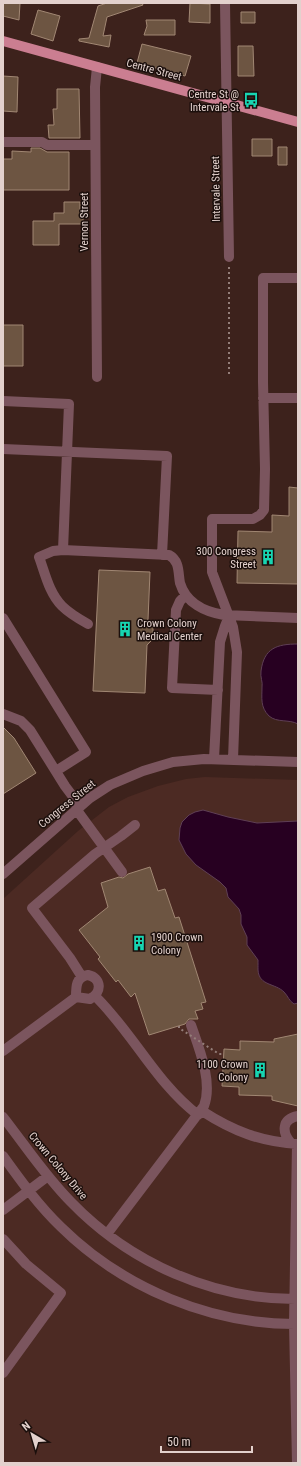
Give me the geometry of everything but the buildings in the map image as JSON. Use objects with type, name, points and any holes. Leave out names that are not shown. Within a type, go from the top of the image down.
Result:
[{"type":"main road","name":"Centre Street","points":[[3,41],[298,122]]},
{"type":"street","name":"Intervale Street","points":[[225,3],[229,257]]},
{"type":"street","name":"Vernon Street","points":[[97,67],[95,87],[97,377]]},
{"type":"street","points":[[3,142],[42,142],[47,145],[96,145]]},
{"type":"street","points":[[233,759],[237,652],[235,635],[230,616],[212,572],[212,519],[253,519],[260,515],[264,510],[263,278],[298,278]]},
{"type":"street","points":[[263,398],[298,398]]},
{"type":"street","points":[[3,401],[70,404],[63,550]]},
{"type":"street","points":[[3,449],[167,456],[162,555]]},
{"type":"street","points":[[88,624],[68,611],[58,602],[52,591],[39,557],[53,551],[63,550],[171,556],[177,563],[180,584],[186,595],[199,607],[214,613],[230,616],[298,618]]},
{"type":"street","points":[[186,595],[178,604],[176,614],[172,688],[218,690]]},
{"type":"street","points":[[214,759],[220,642],[230,616]]},
{"type":"street","points":[[3,618],[86,752],[56,771]]},
{"type":"street","points":[[3,714],[21,721],[30,730],[78,807],[122,872]]},
{"type":"street","name":"Congress Street","points":[[3,874],[78,807],[110,785],[147,770],[183,760],[233,759],[298,762]]},
{"type":"street","points":[[82,977],[70,958],[32,908],[104,847],[135,825]]},
{"type":"street","points":[[76,996],[76,983],[82,977],[90,976],[97,980],[99,987],[96,996]]},
{"type":"street","points":[[76,996],[88,999],[96,996]]},
{"type":"street","points":[[3,1052],[76,996]]},
{"type":"street","points":[[96,996],[110,1010],[174,1094],[200,1113],[248,1135],[269,1141],[296,1143]]},
{"type":"street","points":[[107,1234],[200,1113],[206,1102],[206,1080],[203,1061],[191,1025]]},
{"type":"street","points":[[296,1143],[285,1135],[284,1128],[289,1120],[298,1116]]},
{"type":"street","name":"Crown Colony Drive","points":[[3,1117],[48,1176],[78,1210],[107,1234],[151,1263],[176,1275],[196,1282],[240,1294],[296,1300]]},
{"type":"street","points":[[296,1143],[297,1463]]},
{"type":"street","points":[[3,1156],[29,1190],[61,1227],[82,1245],[124,1275],[156,1292],[188,1305],[223,1316],[260,1322],[296,1324]]},
{"type":"street","points":[[3,1210],[48,1176]]},
{"type":"street","points":[[3,1240],[34,1272],[61,1293],[3,1373]]},
{"type":"path","points":[[229,257],[229,374]]},
{"type":"path","points":[[178,1026],[219,1054],[223,1054]]},
{"type":"shaded area","points":[[298,644],[298,724],[276,720],[266,713],[262,702],[261,673],[265,657],[268,652],[278,646]]},
{"type":"shaded area","points":[[205,777],[298,780],[298,1463],[3,1463],[3,899],[78,831],[109,807],[128,797],[158,786],[186,779]]},
{"type":"shaded area","points":[[203,810],[257,823],[298,821],[298,1003],[294,1004],[284,992],[261,979],[258,970],[258,960],[247,945],[247,937],[241,924],[239,909],[228,897],[226,888],[196,865],[186,854],[179,840],[182,822],[189,815]]},
{"type":"place","name":"Centre St @ Intervale St","points":[[251,100]]},
{"type":"place","name":"300 Congress Street","points":[[268,557]]},
{"type":"place","name":"Crown Colony Medical Center","points":[[125,629]]},
{"type":"place","name":"1900 Crown Colony","points":[[139,943]]},
{"type":"place","name":"1100 Crown Colony","points":[[260,1070]]}]
